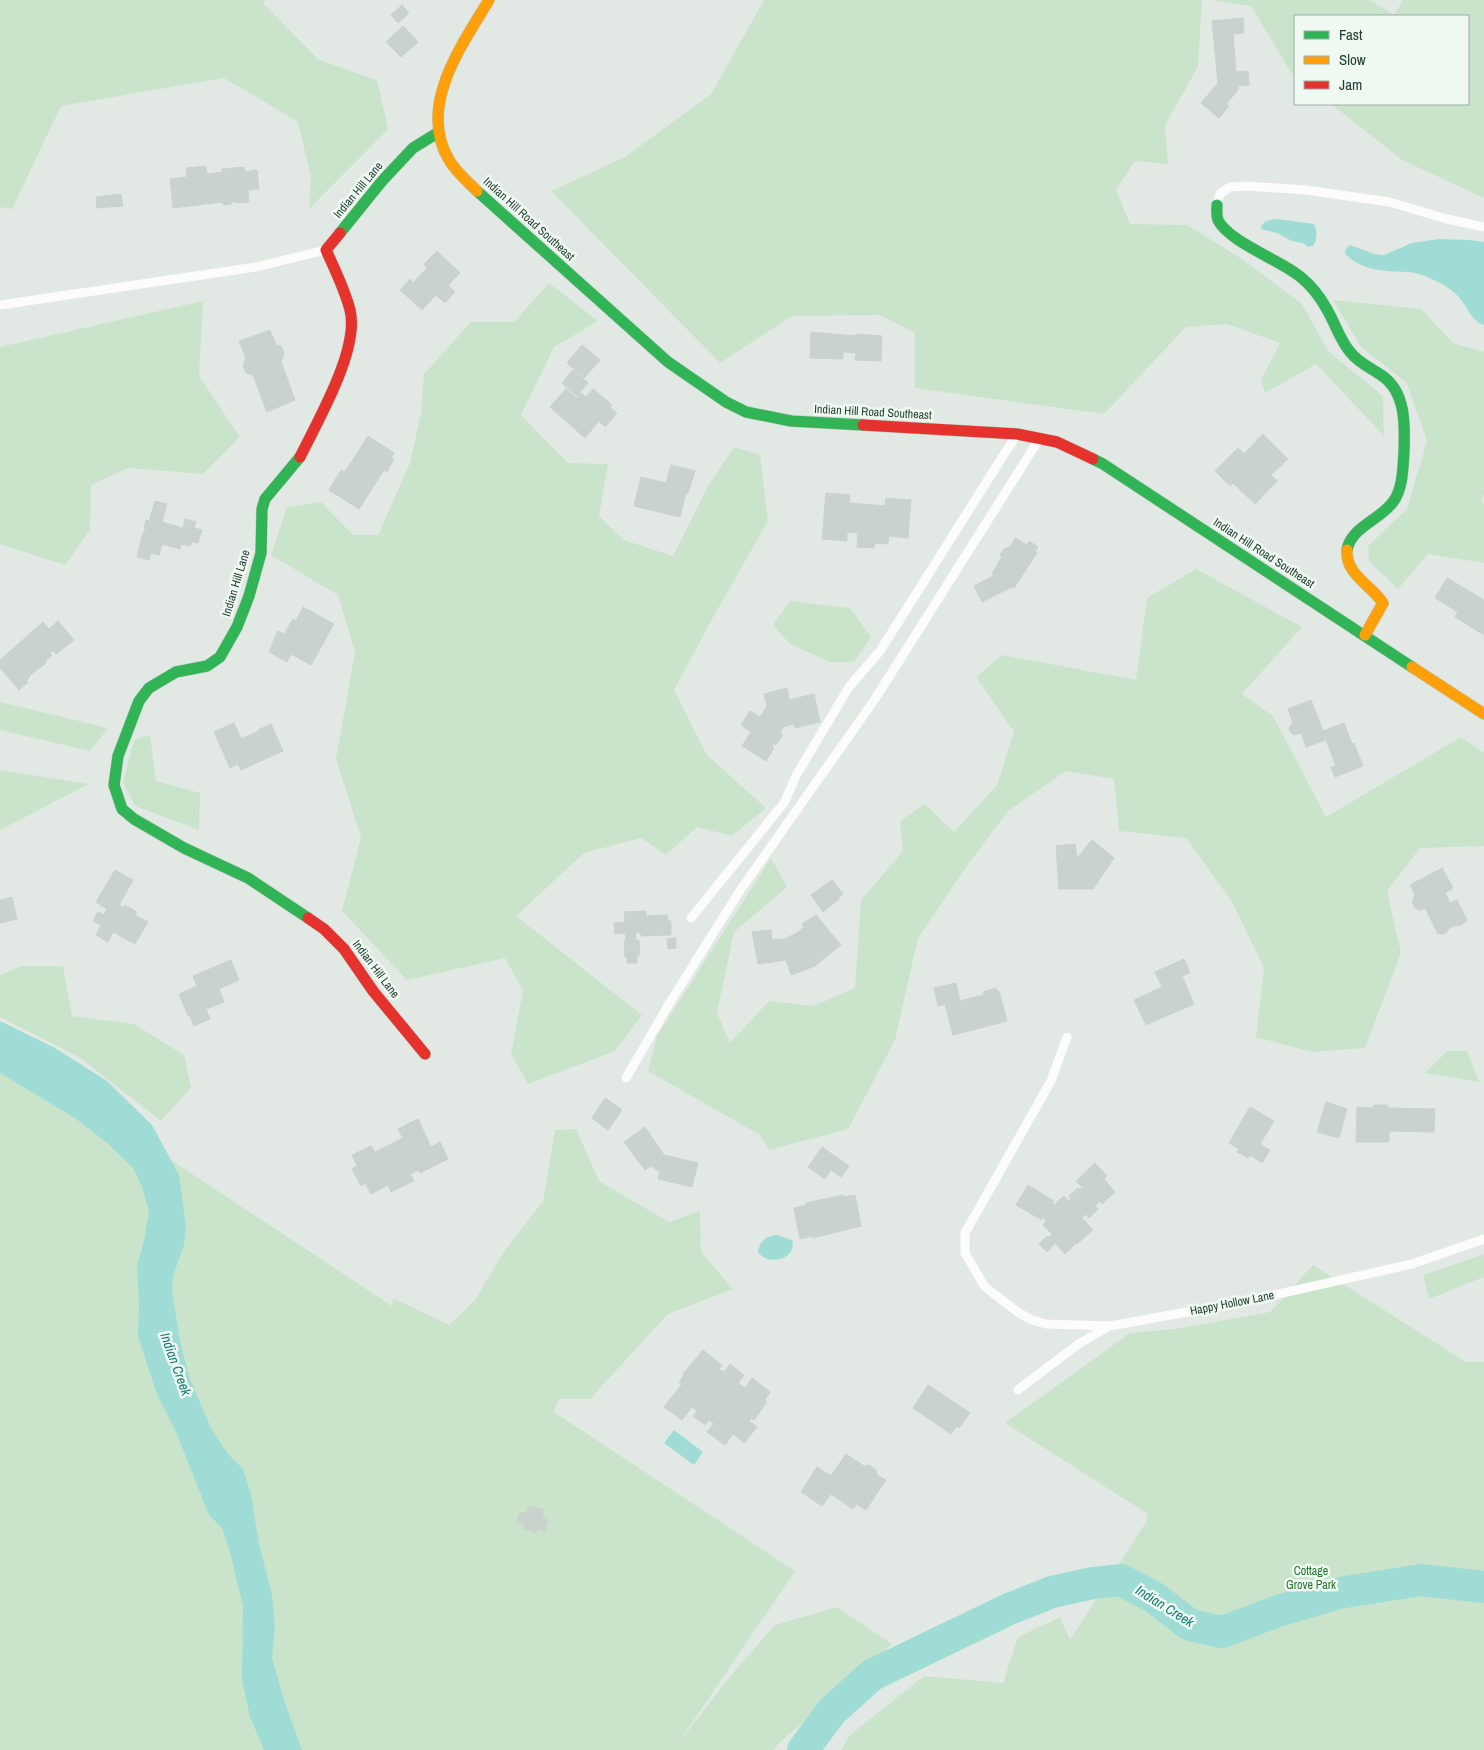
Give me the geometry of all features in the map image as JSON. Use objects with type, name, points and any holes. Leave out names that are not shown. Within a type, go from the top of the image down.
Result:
[{"type":"street","name":"Indian Hill Road Southeast","points":[[489,0],[458,52],[443,84],[438,109],[439,132],[447,157],[478,192],[668,362],[726,402],[746,412],[791,421],[1017,434],[1057,442],[1075,449],[1103,464],[1484,714]]},
{"type":"street","name":"Indian Hill Lane","points":[[425,1054],[374,991],[344,949],[324,928],[248,878],[184,848],[134,819],[122,809],[116,796],[114,785],[118,756],[139,701],[149,688],[176,672],[207,666],[220,657],[233,635],[249,596],[261,553],[262,509],[266,499],[300,457],[338,382],[350,342],[351,312],[326,250],[382,181],[413,148],[439,132]]},
{"type":"street","points":[[1217,204],[1218,220],[1231,235],[1281,264],[1318,293],[1346,347],[1356,359],[1382,375],[1393,385],[1401,403],[1404,417],[1403,470],[1396,497],[1392,504],[1357,532],[1347,550],[1348,561],[1356,575],[1379,594],[1383,603],[1365,635]]},
{"type":"lane","points":[[1217,204],[1220,194],[1230,187],[1246,186],[1306,190],[1389,202],[1447,219],[1484,227]]},
{"type":"lane","points":[[0,305],[256,267],[326,250]]},
{"type":"lane","points":[[691,918],[784,803],[797,774],[850,687],[880,651],[1017,434]]},
{"type":"lane","points":[[626,1078],[669,1004],[739,892],[875,699],[1040,439]]},
{"type":"lane","name":"Happy Hollow Lane","points":[[1067,1037],[1051,1081],[964,1233],[965,1253],[985,1287],[1019,1313],[1032,1320],[1046,1324],[1110,1326],[1247,1301],[1412,1264],[1484,1239]]},
{"type":"lane","points":[[1018,1390],[1077,1345],[1110,1326]]},
{"type":"green space","points":[[0,0],[265,0],[263,3],[319,60],[377,80],[388,129],[309,209],[311,177],[298,122],[224,78],[61,106],[12,209],[0,207]]},
{"type":"green space","points":[[764,0],[1202,0],[1198,67],[1165,125],[1168,164],[1135,161],[1116,190],[1130,224],[1187,225],[1242,259],[1302,304],[1328,351],[1383,396],[1384,436],[1316,364],[1265,393],[1261,380],[1280,343],[1227,324],[1186,327],[1104,414],[915,388],[915,333],[880,315],[792,316],[720,363],[551,191],[625,157],[711,94]]},
{"type":"green space","points":[[1211,0],[1370,0],[1394,15],[1294,15],[1294,75],[1251,6]]},
{"type":"green space","points":[[1403,0],[1484,0],[1484,198],[1402,160],[1332,105],[1469,105],[1469,15],[1394,15]]},
{"type":"green space","points":[[549,283],[598,321],[554,347],[521,415],[568,463],[608,464],[599,516],[624,540],[673,556],[708,486],[734,447],[760,455],[768,521],[674,690],[707,755],[766,808],[732,836],[697,827],[666,855],[641,838],[584,853],[516,916],[642,1015],[615,1051],[528,1084],[511,1054],[523,991],[505,958],[407,980],[342,911],[361,837],[336,759],[355,652],[338,595],[271,555],[287,507],[321,502],[353,535],[378,535],[410,463],[421,412],[424,374],[471,322],[514,322]]},
{"type":"green space","points":[[1333,300],[1421,309],[1453,343],[1484,352],[1484,494],[1481,502],[1484,504],[1484,563],[1428,554],[1398,589],[1369,561],[1368,546],[1407,509],[1427,441],[1407,383],[1361,347]]},
{"type":"green space","points":[[203,301],[199,376],[240,437],[203,474],[128,468],[91,485],[90,530],[65,565],[0,544],[0,347]]},
{"type":"green space","points":[[1196,569],[1302,627],[1242,694],[1273,716],[1326,817],[1461,737],[1484,753],[1484,846],[1420,848],[1387,891],[1401,953],[1365,1048],[1312,1052],[1256,1037],[1264,968],[1232,902],[1186,838],[1119,831],[1114,779],[1066,771],[1008,811],[964,870],[918,938],[895,1040],[848,1129],[769,1150],[760,1135],[648,1071],[657,1036],[771,858],[787,887],[734,932],[717,1013],[730,1043],[769,1001],[814,1006],[855,988],[861,900],[903,851],[900,821],[925,804],[954,832],[997,785],[1014,732],[976,677],[1002,655],[1136,680],[1147,598]]},
{"type":"green space","points":[[790,601],[850,608],[871,637],[854,662],[830,662],[790,644],[773,625]]},
{"type":"green space","points":[[0,702],[108,728],[90,751],[0,730]]},
{"type":"green space","points":[[150,735],[156,781],[200,793],[199,830],[135,806],[123,783],[134,740]]},
{"type":"green space","points":[[0,770],[89,784],[0,830]]},
{"type":"green space","points":[[22,966],[63,966],[72,1016],[134,1024],[184,1055],[191,1088],[161,1121],[79,1057],[0,1017],[0,975]]},
{"type":"green space","points":[[0,1047],[392,1306],[393,1298],[449,1325],[475,1300],[501,1256],[543,1201],[555,1130],[576,1129],[599,1181],[669,1222],[700,1211],[701,1252],[733,1289],[668,1314],[590,1399],[559,1399],[554,1412],[795,1571],[677,1745],[727,1680],[775,1625],[837,1607],[892,1644],[777,1745],[774,1750],[0,1750]]},
{"type":"green space","points":[[1447,1051],[1467,1051],[1479,1082],[1425,1073]]},
{"type":"green space","points":[[1484,1254],[1484,1277],[1429,1299],[1423,1275]]},
{"type":"green space","name":"Cottage Grove Park","points":[[1313,1265],[1466,1362],[1484,1362],[1484,1750],[841,1750],[850,1735],[924,1676],[1003,1683],[1018,1637],[1060,1617],[1070,1640],[1146,1522],[1148,1514],[1005,1423],[1130,1333],[1175,1329],[1270,1312]]},
{"type":"water","points":[[1277,219],[1314,224],[1316,235],[1313,246],[1308,247],[1303,243],[1292,241],[1277,233],[1261,229],[1265,222]]},
{"type":"water","points":[[1439,239],[1484,242],[1484,325],[1473,318],[1457,295],[1440,283],[1411,272],[1366,267],[1345,254],[1346,249],[1350,245],[1374,254],[1384,255],[1412,243]]},
{"type":"water","points":[[0,1021],[55,1048],[107,1081],[152,1125],[179,1175],[186,1227],[184,1245],[173,1276],[172,1290],[180,1341],[189,1377],[211,1428],[228,1454],[243,1469],[251,1495],[259,1544],[272,1595],[275,1627],[272,1658],[285,1703],[302,1750],[264,1750],[250,1717],[242,1679],[243,1606],[230,1552],[222,1528],[209,1515],[176,1432],[157,1394],[138,1336],[137,1266],[144,1241],[149,1211],[142,1187],[133,1168],[106,1142],[75,1118],[0,1073]]},
{"type":"water","points":[[777,1235],[792,1240],[793,1247],[791,1252],[781,1259],[775,1260],[763,1257],[758,1252],[760,1245],[767,1238]]},
{"type":"water","points":[[674,1430],[703,1452],[694,1465],[664,1443]]},
{"type":"building","points":[[402,5],[409,13],[398,23],[391,15]]},
{"type":"building","points":[[1243,18],[1244,33],[1233,34],[1236,72],[1248,71],[1249,85],[1238,86],[1238,90],[1226,104],[1229,106],[1219,118],[1201,103],[1218,83],[1212,21]]},
{"type":"building","points":[[403,26],[418,42],[401,57],[386,42]]},
{"type":"building","points":[[206,166],[207,174],[223,172],[222,169],[244,167],[245,172],[257,170],[259,189],[248,190],[249,202],[236,203],[234,201],[231,204],[224,205],[222,202],[173,208],[170,179],[187,177],[186,168]]},
{"type":"building","points":[[121,194],[123,206],[97,208],[96,197]]},
{"type":"building","points":[[437,251],[460,273],[448,285],[455,292],[445,303],[436,295],[422,310],[400,290],[410,279],[413,283],[427,268],[424,264]]},
{"type":"building","points":[[270,330],[276,345],[281,346],[284,354],[281,361],[295,400],[267,412],[253,375],[246,373],[243,366],[246,358],[239,341]]},
{"type":"building","points":[[811,332],[882,336],[881,361],[855,360],[856,353],[843,352],[843,359],[810,358]]},
{"type":"building","points":[[582,345],[600,360],[584,378],[567,363]]},
{"type":"building","points":[[573,370],[588,383],[577,396],[562,383]]},
{"type":"building","points":[[566,389],[577,398],[581,393],[586,397],[593,389],[612,405],[610,407],[617,413],[605,427],[599,421],[585,438],[550,407]]},
{"type":"building","points":[[1263,434],[1288,459],[1271,475],[1277,481],[1255,504],[1233,483],[1230,486],[1215,471],[1238,448],[1244,454]]},
{"type":"building","points":[[368,436],[394,453],[391,458],[394,459],[387,472],[384,470],[359,509],[329,490],[341,470],[345,472]]},
{"type":"building","points":[[671,465],[695,471],[688,493],[686,493],[680,517],[634,506],[641,477],[666,483]]},
{"type":"building","points":[[826,493],[850,495],[849,503],[885,506],[886,498],[911,500],[908,538],[889,536],[888,544],[875,543],[874,548],[857,547],[858,533],[847,532],[847,541],[822,539]]},
{"type":"building","points":[[155,501],[167,504],[162,522],[183,528],[185,519],[196,522],[194,528],[202,530],[198,543],[192,542],[190,546],[181,544],[180,549],[162,544],[159,555],[151,553],[149,560],[137,557],[146,528],[144,528],[146,520],[149,521]]},
{"type":"building","points":[[1015,538],[1027,545],[1029,541],[1038,547],[1035,551],[1037,553],[1014,588],[1012,587],[982,602],[974,586],[995,575],[992,574],[1002,556],[1000,555],[1004,549],[1010,547]]},
{"type":"building","points":[[1447,578],[1484,600],[1484,635],[1455,617],[1458,612],[1435,598]]},
{"type":"building","points":[[303,607],[334,624],[311,665],[291,654],[287,662],[269,652],[278,631],[284,634],[293,619],[296,621]]},
{"type":"building","points":[[58,621],[74,640],[56,654],[53,651],[50,653],[52,655],[46,663],[29,676],[26,681],[28,682],[19,690],[0,668],[0,660],[43,622],[49,629]]},
{"type":"building","points":[[787,688],[789,700],[814,694],[820,722],[795,728],[794,724],[783,727],[780,733],[783,734],[776,745],[773,743],[772,746],[774,748],[766,761],[742,746],[751,732],[741,725],[750,711],[760,717],[767,706],[764,694]]},
{"type":"building","points":[[1311,700],[1323,731],[1344,723],[1363,766],[1335,777],[1331,767],[1336,766],[1326,740],[1306,747],[1301,733],[1294,735],[1291,733],[1289,728],[1293,723],[1288,709]]},
{"type":"building","points":[[234,723],[241,739],[271,724],[283,751],[241,770],[238,764],[230,768],[214,732]]},
{"type":"building","points":[[1092,840],[1114,858],[1093,889],[1059,889],[1056,846],[1075,844],[1077,858]]},
{"type":"building","points":[[1442,868],[1453,888],[1445,893],[1450,903],[1457,900],[1467,920],[1460,926],[1456,925],[1443,934],[1438,934],[1425,908],[1421,910],[1415,908],[1412,902],[1415,895],[1410,885]]},
{"type":"building","points":[[115,870],[133,880],[119,905],[124,908],[125,905],[137,912],[135,915],[148,922],[135,944],[113,932],[108,942],[96,935],[101,925],[93,921],[98,912],[104,915],[107,909],[96,902]]},
{"type":"building","points":[[832,880],[843,894],[823,912],[811,895]]},
{"type":"building","points":[[12,897],[17,919],[0,923],[0,900]]},
{"type":"building","points":[[646,911],[646,916],[667,915],[668,921],[671,921],[671,935],[642,936],[639,932],[636,932],[636,940],[639,940],[640,955],[637,955],[637,963],[627,963],[627,957],[625,957],[625,933],[615,934],[614,923],[625,922],[624,912]]},
{"type":"building","points":[[816,915],[841,945],[815,966],[791,975],[786,960],[758,964],[752,932],[771,930],[772,940],[784,939],[797,933],[804,927],[802,924]]},
{"type":"building","points":[[676,938],[676,948],[668,949],[667,939]]},
{"type":"building","points":[[1184,959],[1190,973],[1182,976],[1194,1004],[1146,1025],[1134,1000],[1162,987],[1155,972]]},
{"type":"building","points":[[231,960],[239,980],[219,989],[224,1002],[206,1009],[210,1019],[194,1026],[179,994],[197,986],[193,976]]},
{"type":"building","points":[[956,983],[960,1001],[984,995],[983,992],[996,988],[999,991],[1007,1021],[953,1035],[945,1004],[938,1006],[934,988]]},
{"type":"building","points":[[605,1098],[622,1110],[608,1130],[592,1118]]},
{"type":"building","points":[[1326,1102],[1347,1109],[1339,1138],[1317,1132]]},
{"type":"building","points":[[1374,1105],[1388,1105],[1388,1108],[1435,1109],[1434,1132],[1389,1131],[1389,1142],[1356,1142],[1357,1107],[1373,1108]]},
{"type":"building","points":[[1250,1107],[1274,1121],[1260,1144],[1270,1150],[1262,1163],[1250,1155],[1248,1158],[1237,1152],[1239,1149],[1229,1143]]},
{"type":"building","points":[[418,1119],[431,1147],[440,1142],[448,1159],[420,1173],[419,1170],[410,1174],[414,1181],[391,1192],[388,1185],[371,1194],[365,1183],[361,1186],[352,1169],[357,1166],[352,1155],[371,1146],[375,1152],[403,1138],[398,1129]]},
{"type":"building","points":[[645,1127],[664,1155],[698,1163],[692,1187],[658,1179],[660,1172],[651,1166],[645,1170],[624,1142]]},
{"type":"building","points":[[822,1147],[849,1166],[841,1177],[831,1170],[825,1179],[808,1167]]},
{"type":"building","points":[[1095,1163],[1107,1176],[1104,1179],[1115,1192],[1102,1204],[1100,1201],[1095,1206],[1098,1209],[1089,1218],[1086,1214],[1082,1218],[1093,1230],[1065,1254],[1055,1243],[1047,1252],[1039,1244],[1052,1234],[1043,1225],[1046,1221],[1043,1217],[1042,1220],[1016,1205],[1028,1185],[1054,1201],[1052,1204],[1054,1205],[1064,1196],[1069,1202],[1071,1198],[1069,1196],[1078,1188],[1083,1188],[1076,1181]]},
{"type":"building","points":[[843,1195],[844,1197],[855,1195],[861,1226],[813,1238],[813,1236],[800,1239],[794,1208],[807,1205],[806,1203]]},
{"type":"building","points":[[703,1350],[722,1365],[719,1369],[724,1372],[730,1364],[744,1375],[738,1383],[745,1388],[752,1378],[770,1392],[765,1400],[767,1402],[754,1420],[751,1418],[749,1421],[757,1427],[744,1443],[733,1434],[725,1445],[707,1432],[714,1423],[709,1420],[705,1425],[693,1416],[697,1411],[692,1407],[682,1420],[664,1407],[682,1384],[679,1382],[683,1374]]},
{"type":"building","points":[[928,1385],[970,1413],[959,1428],[957,1426],[951,1434],[913,1408]]},
{"type":"building","points":[[846,1454],[864,1466],[869,1465],[876,1470],[877,1475],[886,1480],[866,1510],[856,1504],[853,1509],[831,1494],[822,1506],[801,1492],[817,1467],[831,1476]]},
{"type":"building","points":[[529,1506],[544,1510],[542,1518],[548,1520],[545,1531],[538,1529],[536,1533],[523,1529],[525,1524],[517,1522],[520,1512],[526,1514]]},
{"type":"waterway","name":"Indian Creek","points":[[803,1750],[832,1711],[872,1675],[1009,1609],[1052,1592],[1093,1583],[1121,1580],[1155,1598],[1190,1625],[1222,1632],[1278,1611],[1339,1593],[1421,1580],[1484,1587]]},
{"type":"traffic: fast","points":[[340,233],[382,181],[413,148],[439,132]]},
{"type":"traffic: fast","points":[[477,191],[668,362],[726,402],[746,412],[791,421],[863,425]]},
{"type":"traffic: fast","points":[[1217,205],[1218,220],[1232,235],[1290,269],[1308,284],[1325,305],[1342,340],[1354,357],[1389,382],[1400,399],[1404,420],[1404,441],[1403,471],[1399,491],[1393,502],[1381,514],[1354,535],[1347,550]]},
{"type":"traffic: fast","points":[[300,457],[265,499],[262,509],[261,553],[249,596],[237,627],[220,657],[207,666],[176,672],[149,688],[139,701],[118,756],[114,785],[122,809],[134,819],[184,848],[248,878],[308,918]]},
{"type":"traffic: fast","points":[[1093,459],[1412,667]]},
{"type":"traffic: slow","points":[[477,191],[449,160],[440,139],[438,119],[440,98],[447,77],[456,56],[489,0]]},
{"type":"traffic: slow","points":[[1347,550],[1347,558],[1354,573],[1383,603],[1365,635]]},
{"type":"traffic: slow","points":[[1412,667],[1484,714]]},
{"type":"traffic: jam","points":[[300,457],[335,385],[349,344],[350,310],[343,288],[326,250],[340,233]]},
{"type":"traffic: jam","points":[[863,425],[1017,434],[1057,442],[1093,459]]},
{"type":"traffic: jam","points":[[308,918],[324,929],[344,949],[373,991],[425,1054]]}]
